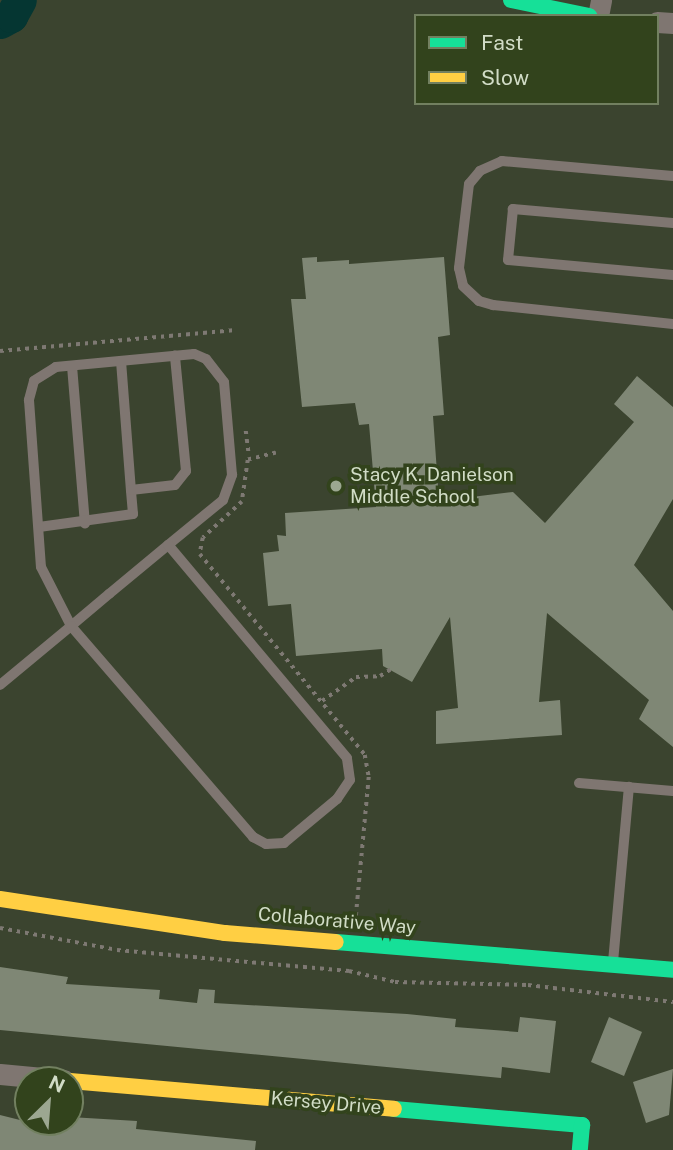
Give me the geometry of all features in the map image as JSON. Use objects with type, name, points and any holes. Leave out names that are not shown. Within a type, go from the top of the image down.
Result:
[{"type":"street","points":[[511,0],[579,14]]},
{"type":"street","name":"Collaborative Way","points":[[0,899],[225,933],[673,970]]},
{"type":"street","name":"Kersey Drive","points":[[84,1081],[582,1125],[580,1150]]},
{"type":"lane","points":[[673,176],[502,161],[480,170],[469,184],[459,268],[463,286],[486,303],[673,324]]},
{"type":"lane","points":[[673,223],[513,209],[508,260],[673,275]]},
{"type":"lane","points":[[131,490],[174,485],[186,471],[175,356]]},
{"type":"lane","points":[[0,685],[71,626],[168,545],[223,500],[232,475],[224,382],[206,359],[175,356],[56,367],[34,381],[29,400],[41,567],[71,626],[253,837],[266,844],[284,843],[342,795],[350,780],[347,758],[168,545]]},
{"type":"lane","points":[[39,527],[85,523],[133,514],[121,361]]},
{"type":"lane","points":[[72,366],[85,523]]},
{"type":"lane","points":[[579,783],[673,791]]},
{"type":"lane","points":[[613,965],[629,787]]},
{"type":"path","points":[[0,351],[236,330]]},
{"type":"path","points":[[246,431],[249,458],[242,502],[203,538],[200,554],[359,745],[368,765],[356,918]]},
{"type":"path","points":[[249,458],[276,453]]},
{"type":"path","points":[[322,701],[356,677],[380,676],[393,668]]},
{"type":"path","points":[[0,928],[117,950],[349,971],[395,982],[535,986],[673,1002]]},
{"type":"building","name":"Stacy K. Danielson Middle School","points":[[317,257],[317,262],[349,260],[349,264],[444,257],[450,335],[438,337],[444,415],[433,416],[439,501],[513,492],[545,523],[634,422],[614,404],[637,376],[673,407],[673,499],[634,565],[673,611],[673,747],[639,719],[649,700],[547,613],[539,702],[560,700],[562,735],[436,744],[436,711],[458,708],[450,617],[412,682],[383,666],[382,649],[296,656],[291,604],[268,606],[263,553],[279,551],[277,535],[286,536],[285,513],[376,507],[369,424],[359,425],[355,403],[302,407],[291,299],[306,299],[302,258]]},
{"type":"building","points":[[0,967],[68,977],[66,984],[160,990],[159,999],[197,1003],[199,989],[215,990],[214,1003],[407,1014],[456,1019],[455,1027],[518,1032],[520,1017],[556,1021],[550,1073],[502,1067],[501,1078],[0,1030]]},
{"type":"building","points":[[609,1017],[642,1032],[624,1076],[591,1062]]},
{"type":"building","points":[[673,1069],[669,1115],[646,1123],[633,1082]]},
{"type":"building","points":[[0,1115],[14,1118],[14,1136],[84,1136],[84,1118],[137,1121],[136,1129],[256,1141],[255,1150],[0,1150]]},
{"type":"waterway","points":[[0,22],[11,16],[20,0]]},
{"type":"traffic: fast","points":[[511,0],[579,14]]},
{"type":"traffic: fast","points":[[336,942],[673,970]]},
{"type":"traffic: fast","points":[[394,1109],[582,1125],[580,1150]]},
{"type":"traffic: slow","points":[[0,899],[225,933],[336,942]]},
{"type":"traffic: slow","points":[[84,1082],[394,1109]]},
{"type":"place","name":"Stacy K. Danielson Middle School","points":[[336,486]]}]
